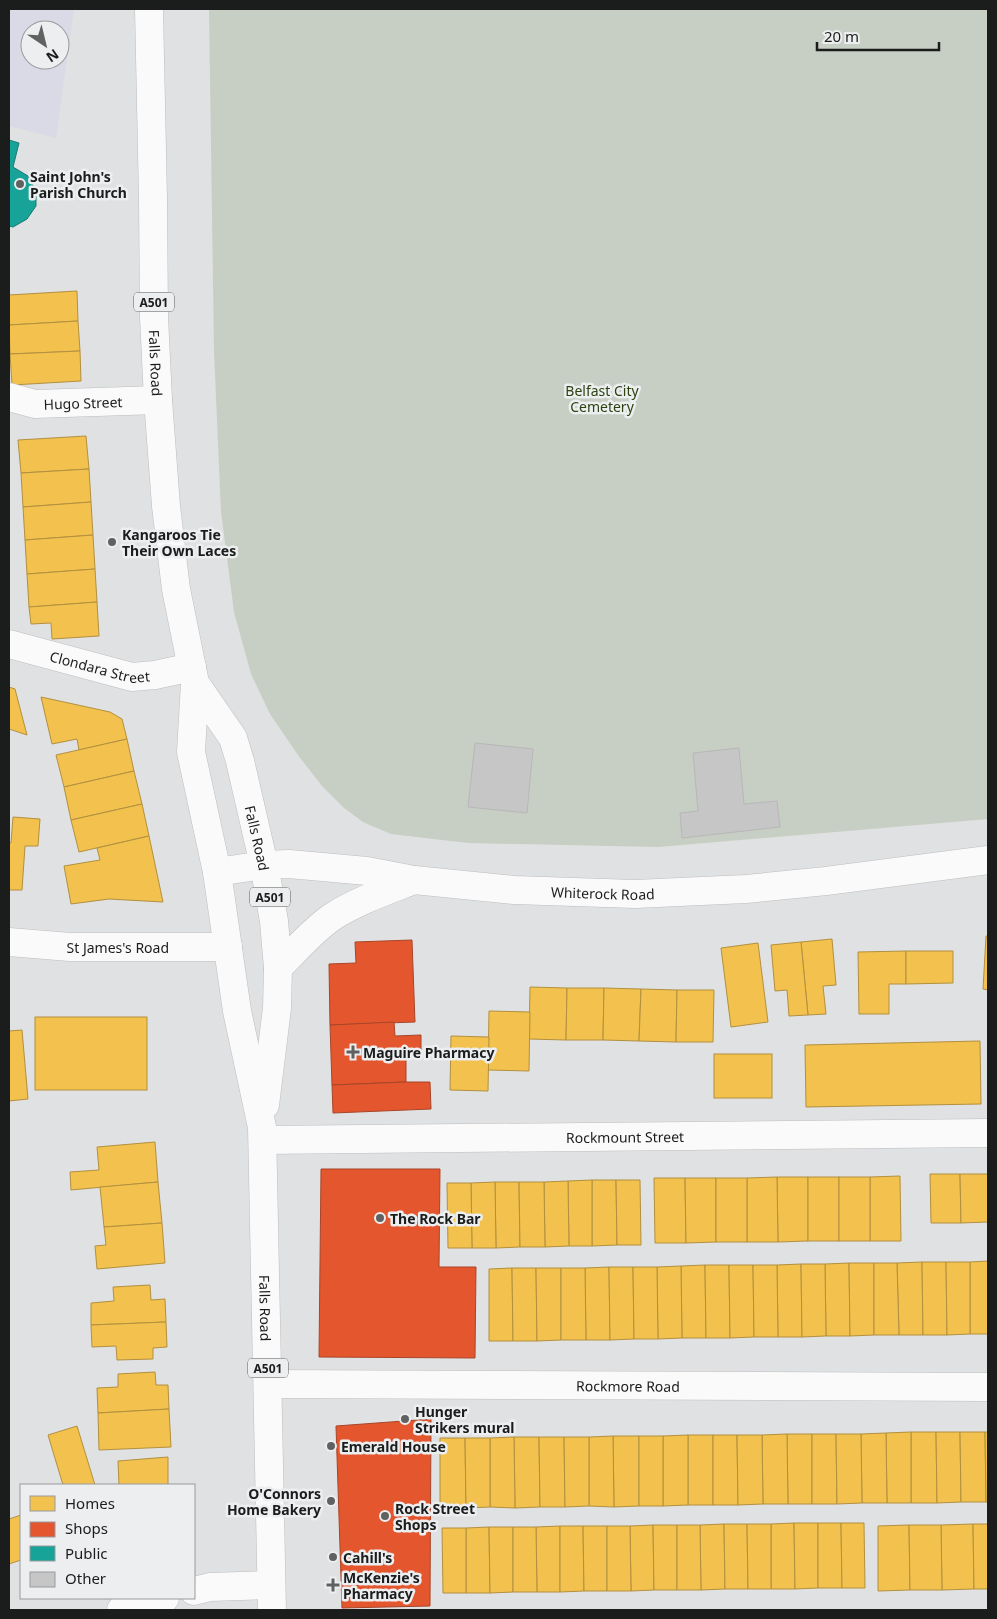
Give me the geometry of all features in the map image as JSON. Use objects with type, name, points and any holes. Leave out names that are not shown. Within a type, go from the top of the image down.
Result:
[{"type":"street","name":"Falls Road","points":[[149,9],[154,317],[166,506],[176,589],[194,675],[191,752],[217,872],[237,1011],[263,1133]]},
{"type":"street","name":"Hugo Street","points":[[9,397],[35,404],[158,400]]},
{"type":"street","name":"Clondara Street","points":[[9,644],[132,677],[194,675]]},
{"type":"street","name":"Falls Road","points":[[194,675],[233,738],[240,761],[264,865],[274,921],[278,968],[277,1008],[263,1133],[271,1597]]},
{"type":"street","name":"Whiterock Road","points":[[217,872],[264,865],[289,864],[367,871],[414,880],[514,890],[635,894],[746,888],[826,881],[988,860]]},
{"type":"street","points":[[278,968],[306,939],[333,917],[362,902],[414,880]]},
{"type":"street","name":"St James's Road","points":[[9,942],[70,947],[228,947]]},
{"type":"street","name":"Rockmount Street","points":[[263,1133],[988,1133]]},
{"type":"street","name":"Rockmore Road","points":[[268,1384],[988,1387]]},
{"type":"street","points":[[195,1591],[210,1587],[271,1597]]},
{"type":"street","points":[[121,1610],[161,1599]]},
{"type":"shaded area","points":[[9,9],[74,9],[70,38],[70,20],[20,20],[20,70],[65,70],[56,138],[9,126]]},
{"type":"green space","name":"Belfast City Cemetery","points":[[209,9],[988,9],[988,819],[658,847],[468,843],[391,834],[363,822],[344,808],[322,786],[270,714],[251,674],[234,612],[221,512],[214,351]]},
{"type":"building: Homes","points":[[77,291],[78,321],[9,325],[9,295]]},
{"type":"building: Homes","points":[[78,321],[80,351],[10,354],[9,325]]},
{"type":"building: Homes","points":[[80,351],[81,381],[12,385],[10,354]]},
{"type":"building: Homes","points":[[86,436],[89,469],[21,473],[18,440]]},
{"type":"building: Homes","points":[[89,469],[91,502],[23,507],[21,473]]},
{"type":"building: Homes","points":[[91,502],[93,535],[25,540],[23,507]]},
{"type":"building: Homes","points":[[93,535],[95,569],[27,574],[25,540]]},
{"type":"building: Homes","points":[[95,569],[97,602],[29,607],[27,574]]},
{"type":"building: Homes","points":[[97,602],[99,636],[52,639],[51,623],[31,624],[29,607]]},
{"type":"building: Homes","points":[[9,687],[15,689],[27,735],[9,729]]},
{"type":"building: Homes","points":[[41,697],[110,712],[122,719],[127,739],[79,750],[77,739],[52,744]]},
{"type":"building: Homes","points":[[127,739],[134,771],[64,787],[56,755]]},
{"type":"building: Homes","points":[[134,771],[142,804],[71,820],[64,787]]},
{"type":"building: Homes","points":[[142,804],[149,836],[79,852],[71,820]]},
{"type":"building: Homes","points":[[13,817],[40,819],[38,846],[25,846],[22,890],[9,890],[9,843],[11,843]]},
{"type":"building: Homes","points":[[149,836],[163,902],[109,899],[71,904],[64,866],[100,860],[97,848]]},
{"type":"building: Homes","points":[[986,936],[988,936],[988,990],[983,989]]},
{"type":"building: Homes","points":[[832,939],[836,985],[823,986],[826,1014],[808,1015],[801,942]]},
{"type":"building: Homes","points":[[801,942],[808,1015],[789,1016],[787,990],[775,991],[771,945]]},
{"type":"building: Homes","points":[[758,943],[768,1022],[731,1027],[721,948]]},
{"type":"building: Homes","points":[[906,951],[906,984],[889,984],[889,1014],[859,1014],[858,952]]},
{"type":"building: Homes","points":[[906,951],[953,951],[953,983],[906,984]]},
{"type":"building: Homes","points":[[530,987],[567,988],[566,1040],[529,1039]]},
{"type":"building: Homes","points":[[567,988],[604,988],[603,1040],[566,1040]]},
{"type":"building: Homes","points":[[604,988],[641,989],[639,1041],[603,1040]]},
{"type":"building: Homes","points":[[641,989],[677,990],[676,1042],[639,1041]]},
{"type":"building: Homes","points":[[677,990],[714,990],[713,1042],[676,1042]]},
{"type":"building: Homes","points":[[489,1011],[530,1012],[529,1071],[488,1070]]},
{"type":"building: Homes","points":[[35,1017],[147,1017],[147,1090],[35,1090]]},
{"type":"building: Homes","points":[[22,1030],[28,1099],[9,1101],[9,1031]]},
{"type":"building: Homes","points":[[451,1036],[489,1037],[488,1091],[450,1090]]},
{"type":"building: Homes","points":[[980,1041],[981,1104],[806,1107],[805,1045]]},
{"type":"building: Homes","points":[[714,1054],[772,1054],[772,1098],[714,1098]]},
{"type":"building: Homes","points":[[155,1142],[158,1182],[71,1190],[70,1172],[99,1170],[97,1147]]},
{"type":"building: Homes","points":[[930,1174],[960,1174],[961,1223],[931,1223]]},
{"type":"building: Homes","points":[[960,1174],[988,1174],[988,1222],[961,1223]]},
{"type":"building: Homes","points":[[900,1176],[901,1241],[870,1241],[870,1177]]},
{"type":"building: Homes","points":[[777,1177],[808,1177],[808,1241],[778,1242]]},
{"type":"building: Homes","points":[[777,1177],[778,1242],[747,1242],[747,1178]]},
{"type":"building: Homes","points":[[808,1177],[839,1177],[839,1241],[808,1241]]},
{"type":"building: Homes","points":[[839,1177],[870,1177],[870,1241],[839,1241]]},
{"type":"building: Homes","points":[[654,1178],[685,1178],[686,1243],[655,1243]]},
{"type":"building: Homes","points":[[685,1178],[716,1178],[716,1242],[686,1243]]},
{"type":"building: Homes","points":[[716,1178],[747,1178],[747,1242],[716,1242]]},
{"type":"building: Homes","points":[[592,1180],[616,1180],[617,1245],[592,1246]]},
{"type":"building: Homes","points":[[592,1180],[592,1246],[569,1246],[568,1181]]},
{"type":"building: Homes","points":[[616,1180],[640,1180],[641,1245],[617,1245]]},
{"type":"building: Homes","points":[[568,1181],[569,1246],[545,1247],[544,1182]]},
{"type":"building: Homes","points":[[158,1182],[162,1223],[104,1227],[100,1187]]},
{"type":"building: Homes","points":[[495,1182],[519,1182],[520,1247],[496,1248]]},
{"type":"building: Homes","points":[[495,1182],[496,1248],[472,1248],[471,1183]]},
{"type":"building: Homes","points":[[519,1182],[544,1182],[545,1247],[520,1247]]},
{"type":"building: Homes","points":[[447,1183],[471,1183],[472,1248],[448,1248]]},
{"type":"building: Homes","points":[[162,1223],[165,1263],[97,1269],[95,1246],[106,1245],[104,1227]]},
{"type":"building: Homes","points":[[988,1261],[988,1334],[970,1334],[970,1262]]},
{"type":"building: Homes","points":[[922,1262],[923,1335],[899,1335],[897,1263]]},
{"type":"building: Homes","points":[[922,1262],[946,1262],[947,1335],[923,1335]]},
{"type":"building: Homes","points":[[946,1262],[970,1262],[970,1334],[947,1335]]},
{"type":"building: Homes","points":[[849,1263],[850,1336],[826,1336],[825,1264]]},
{"type":"building: Homes","points":[[849,1263],[874,1263],[874,1335],[850,1336]]},
{"type":"building: Homes","points":[[874,1263],[897,1263],[899,1335],[874,1335]]},
{"type":"building: Homes","points":[[801,1264],[802,1337],[778,1337],[777,1265]]},
{"type":"building: Homes","points":[[801,1264],[825,1264],[826,1336],[802,1337]]},
{"type":"building: Homes","points":[[705,1265],[706,1338],[682,1338],[681,1266]]},
{"type":"building: Homes","points":[[705,1265],[729,1265],[730,1338],[706,1338]]},
{"type":"building: Homes","points":[[729,1265],[753,1265],[754,1337],[730,1338]]},
{"type":"building: Homes","points":[[753,1265],[777,1265],[778,1337],[754,1337]]},
{"type":"building: Homes","points":[[681,1266],[682,1338],[658,1339],[657,1267]]},
{"type":"building: Homes","points":[[609,1267],[610,1340],[586,1340],[585,1268]]},
{"type":"building: Homes","points":[[609,1267],[633,1267],[634,1339],[610,1340]]},
{"type":"building: Homes","points":[[633,1267],[657,1267],[658,1339],[634,1339]]},
{"type":"building: Homes","points":[[512,1268],[513,1341],[489,1341],[489,1269]]},
{"type":"building: Homes","points":[[512,1268],[536,1268],[537,1341],[513,1341]]},
{"type":"building: Homes","points":[[536,1268],[561,1268],[561,1340],[537,1341]]},
{"type":"building: Homes","points":[[561,1268],[585,1268],[586,1340],[561,1340]]},
{"type":"building: Homes","points":[[150,1285],[151,1300],[165,1299],[166,1322],[91,1325],[91,1303],[114,1301],[113,1287]]},
{"type":"building: Homes","points":[[166,1322],[167,1347],[153,1348],[153,1359],[117,1360],[116,1346],[92,1347],[91,1325]]},
{"type":"building: Homes","points":[[155,1372],[156,1385],[168,1385],[169,1409],[98,1413],[97,1388],[118,1387],[118,1374]]},
{"type":"building: Homes","points":[[169,1409],[171,1447],[99,1450],[98,1413]]},
{"type":"building: Homes","points":[[77,1426],[95,1484],[63,1484],[48,1435]]},
{"type":"building: Homes","points":[[911,1432],[936,1432],[937,1503],[911,1503]]},
{"type":"building: Homes","points":[[911,1432],[911,1503],[887,1503],[886,1433]]},
{"type":"building: Homes","points":[[936,1432],[960,1432],[961,1502],[937,1503]]},
{"type":"building: Homes","points":[[960,1432],[985,1432],[986,1502],[961,1502]]},
{"type":"building: Homes","points":[[985,1432],[988,1432],[988,1502],[986,1502]]},
{"type":"building: Homes","points":[[886,1433],[887,1503],[862,1503],[861,1434]]},
{"type":"building: Homes","points":[[787,1434],[812,1434],[812,1504],[788,1504]]},
{"type":"building: Homes","points":[[787,1434],[788,1504],[763,1504],[762,1435]]},
{"type":"building: Homes","points":[[812,1434],[836,1434],[837,1504],[812,1504]]},
{"type":"building: Homes","points":[[836,1434],[861,1434],[862,1503],[837,1504]]},
{"type":"building: Homes","points":[[688,1435],[713,1435],[713,1505],[688,1505]]},
{"type":"building: Homes","points":[[688,1435],[688,1505],[663,1506],[663,1436]]},
{"type":"building: Homes","points":[[713,1435],[737,1435],[738,1505],[713,1505]]},
{"type":"building: Homes","points":[[737,1435],[762,1435],[763,1504],[738,1505]]},
{"type":"building: Homes","points":[[613,1436],[639,1436],[639,1506],[614,1507]]},
{"type":"building: Homes","points":[[613,1436],[614,1507],[589,1506],[589,1437]]},
{"type":"building: Homes","points":[[639,1436],[663,1436],[663,1506],[639,1506]]},
{"type":"building: Homes","points":[[514,1437],[539,1437],[540,1507],[515,1508]]},
{"type":"building: Homes","points":[[514,1437],[515,1508],[490,1507],[490,1438]]},
{"type":"building: Homes","points":[[539,1437],[564,1437],[565,1507],[540,1507]]},
{"type":"building: Homes","points":[[564,1437],[589,1437],[589,1506],[565,1507]]},
{"type":"building: Homes","points":[[440,1438],[465,1438],[466,1508],[440,1508]]},
{"type":"building: Homes","points":[[465,1438],[490,1438],[490,1507],[466,1508]]},
{"type":"building: Homes","points":[[168,1457],[168,1484],[119,1484],[118,1461]]},
{"type":"building: Homes","points":[[20,1515],[20,1560],[9,1564],[9,1519]]},
{"type":"building: Homes","points":[[794,1523],[795,1589],[771,1589],[771,1524]]},
{"type":"building: Homes","points":[[794,1523],[818,1523],[818,1588],[795,1589]]},
{"type":"building: Homes","points":[[818,1523],[841,1523],[842,1588],[818,1588]]},
{"type":"building: Homes","points":[[841,1523],[864,1523],[865,1588],[842,1588]]},
{"type":"building: Homes","points":[[724,1524],[725,1589],[701,1590],[700,1525]]},
{"type":"building: Homes","points":[[724,1524],[747,1524],[748,1589],[725,1589]]},
{"type":"building: Homes","points":[[747,1524],[771,1524],[771,1589],[748,1589]]},
{"type":"building: Homes","points":[[973,1524],[974,1589],[942,1590],[941,1525]]},
{"type":"building: Homes","points":[[973,1524],[988,1524],[988,1589],[974,1589]]},
{"type":"building: Homes","points":[[653,1525],[654,1590],[631,1591],[630,1526]]},
{"type":"building: Homes","points":[[653,1525],[677,1525],[677,1590],[654,1590]]},
{"type":"building: Homes","points":[[677,1525],[700,1525],[701,1590],[677,1590]]},
{"type":"building: Homes","points":[[909,1525],[910,1590],[878,1591],[878,1526]]},
{"type":"building: Homes","points":[[909,1525],[941,1525],[942,1590],[910,1590]]},
{"type":"building: Homes","points":[[560,1526],[560,1592],[537,1592],[536,1527]]},
{"type":"building: Homes","points":[[560,1526],[583,1526],[584,1591],[560,1592]]},
{"type":"building: Homes","points":[[583,1526],[607,1526],[607,1591],[584,1591]]},
{"type":"building: Homes","points":[[607,1526],[630,1526],[631,1591],[607,1591]]},
{"type":"building: Homes","points":[[489,1527],[490,1593],[466,1593],[466,1528]]},
{"type":"building: Homes","points":[[489,1527],[513,1527],[513,1592],[490,1593]]},
{"type":"building: Homes","points":[[513,1527],[536,1527],[537,1592],[513,1592]]},
{"type":"building: Homes","points":[[442,1528],[466,1528],[466,1593],[443,1593]]},
{"type":"building: Shops","points":[[412,940],[415,1022],[330,1025],[329,964],[356,963],[355,942]]},
{"type":"building: Shops","points":[[394,1022],[395,1036],[421,1035],[421,1057],[406,1057],[406,1082],[332,1085],[330,1025]]},
{"type":"building: Shops","points":[[430,1082],[431,1109],[333,1113],[332,1085]]},
{"type":"building: Shops","name":"The Rock Bar","points":[[321,1169],[440,1169],[439,1267],[476,1267],[475,1358],[319,1357]]},
{"type":"building: Shops","name":"Rock Street Shops","points":[[431,1419],[430,1606],[342,1608],[336,1426]]},
{"type":"building: Public","name":"Saint John's Parish Church","points":[[9,140],[19,143],[13,167],[28,176],[36,191],[36,206],[27,219],[13,227],[9,226]]},
{"type":"building: Other","points":[[475,743],[533,749],[527,813],[468,807]]},
{"type":"building: Other","points":[[739,748],[744,804],[777,801],[780,827],[682,838],[680,813],[698,811],[693,753]]},
{"type":"place","name":"Saint John's Parish Church","points":[[20,184]]},
{"type":"place","name":"Kangaroos Tie Their Own Laces","points":[[112,542]]},
{"type":"place","name":"Maguire Pharmacy","points":[[353,1052]]},
{"type":"place","name":"The Rock Bar","points":[[380,1218]]},
{"type":"place","name":"Hunger Strikers mural","points":[[405,1419]]},
{"type":"place","name":"Emerald House","points":[[331,1446]]},
{"type":"place","name":"O'Connors Home Bakery","points":[[331,1501]]},
{"type":"place","name":"Rock Street Shops","points":[[385,1516]]},
{"type":"place","name":"Cahill's","points":[[333,1557]]},
{"type":"place","name":"McKenzie's Pharmacy","points":[[333,1585]]}]
